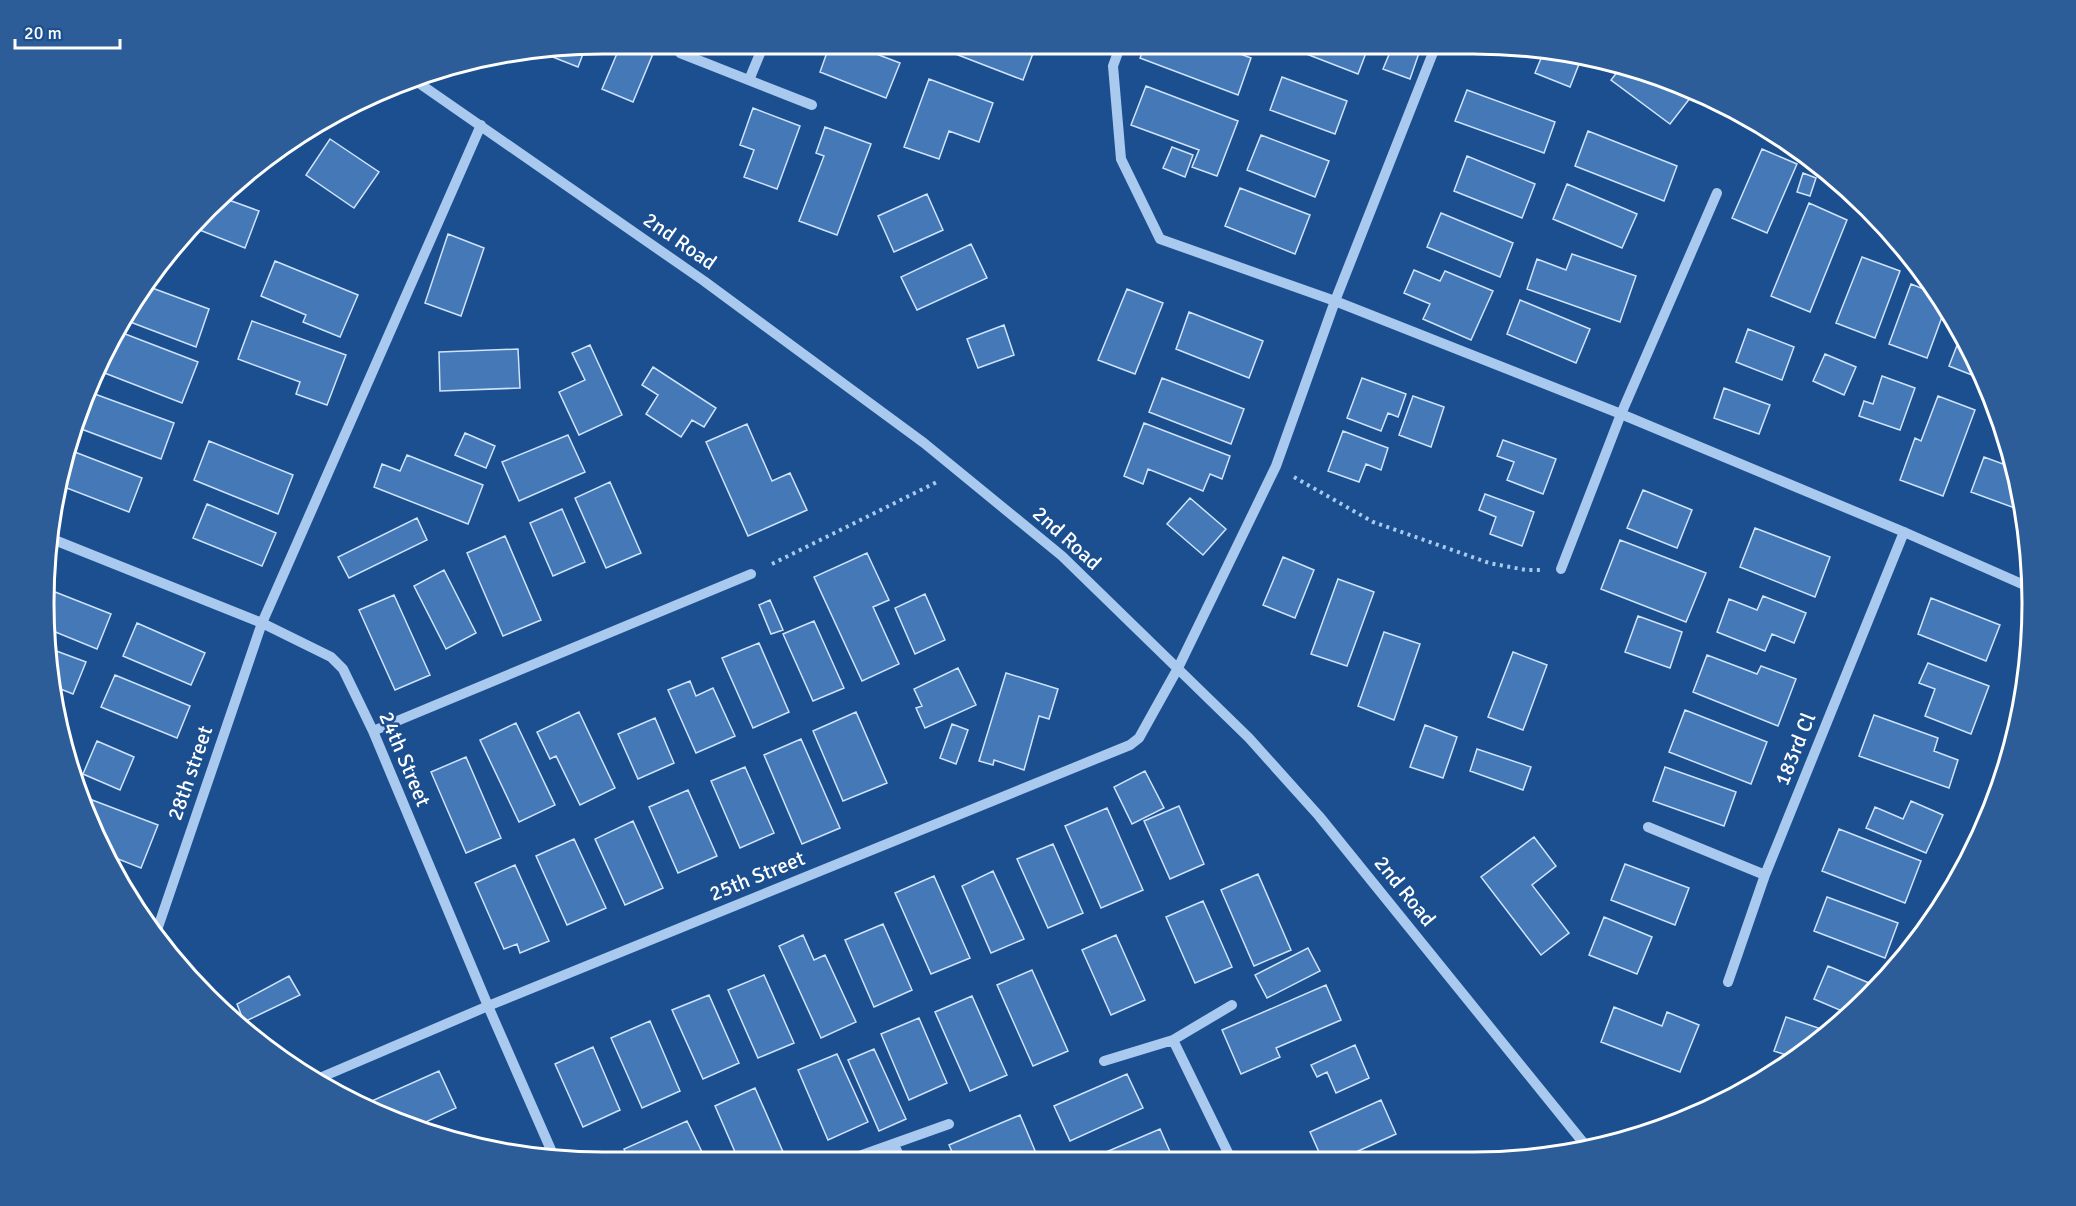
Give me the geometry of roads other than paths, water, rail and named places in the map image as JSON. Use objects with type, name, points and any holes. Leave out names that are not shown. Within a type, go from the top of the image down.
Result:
[{"type":"street","points":[[683,54],[812,105]]},
{"type":"street","points":[[749,80],[760,54]]},
{"type":"street","points":[[1117,54],[1113,66],[1121,159],[1160,239],[1335,301],[1621,414],[1904,532],[2021,584]]},
{"type":"street","name":"25th Street","points":[[325,1076],[488,1006],[1130,746],[1139,738],[1178,668],[1276,466],[1335,301],[1432,54]]},
{"type":"street","name":"2nd Road","points":[[422,85],[704,281],[959,471],[1062,556],[1249,738],[1319,816],[1582,1141]]},
{"type":"street","name":"28th street","points":[[159,925],[262,623],[481,125]]},
{"type":"street","points":[[1561,569],[1621,414],[1717,193]]},
{"type":"street","name":"183rd Cl","points":[[1728,982],[1765,875],[1904,532]]},
{"type":"street","name":"24th Street","points":[[58,541],[262,623],[331,657],[343,669],[373,731],[551,1149]]},
{"type":"street","points":[[373,731],[751,574]]},
{"type":"street","points":[[1648,827],[1765,875]]},
{"type":"street","points":[[1104,1060],[1173,1040],[1232,1005]]},
{"type":"street","points":[[1173,1040],[1228,1152]]},
{"type":"street","points":[[871,1152],[949,1125]]},
{"type":"street","points":[[894,1144],[897,1152]]}]
